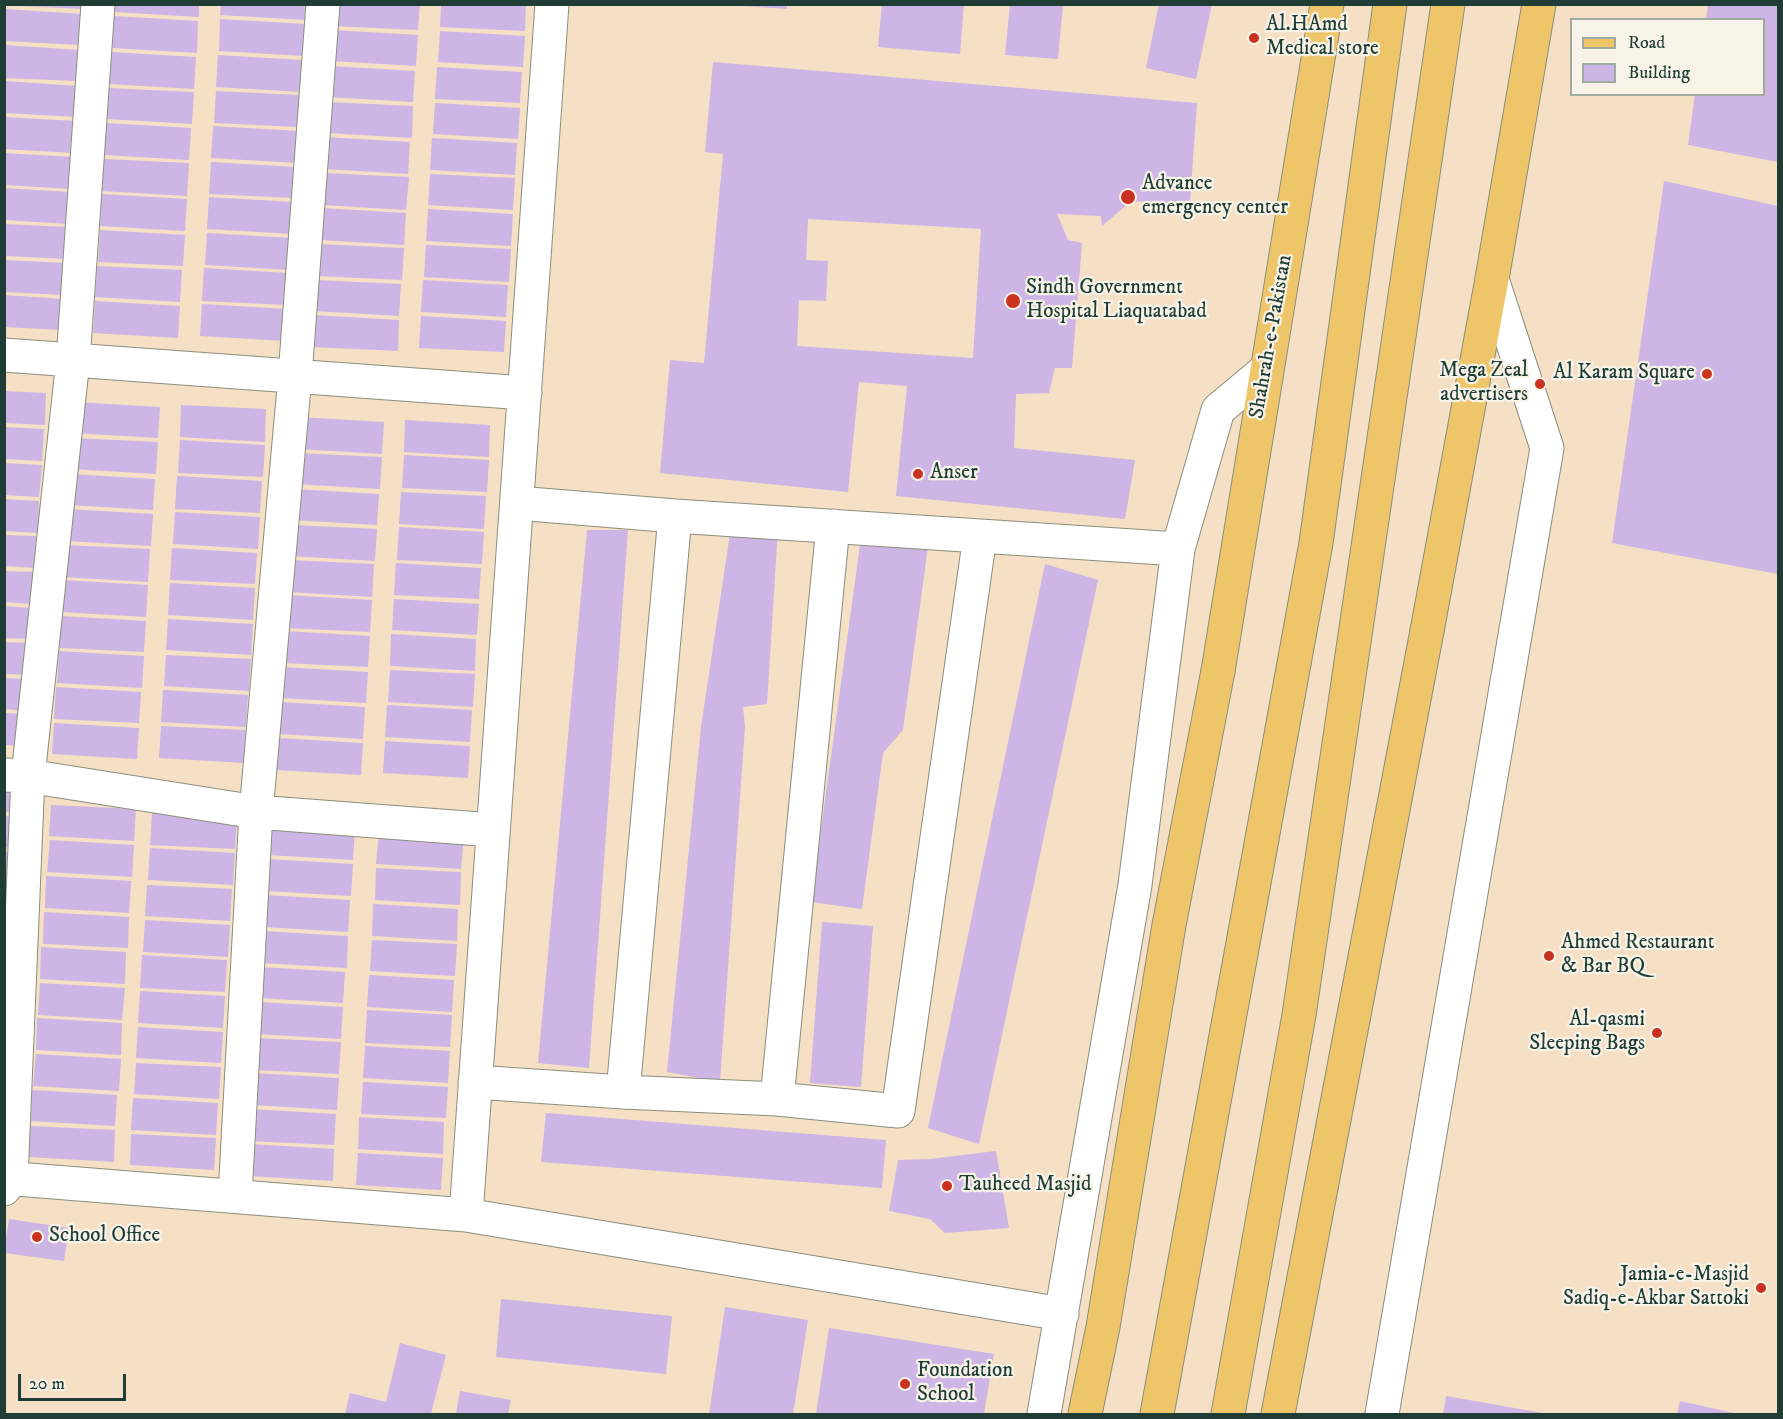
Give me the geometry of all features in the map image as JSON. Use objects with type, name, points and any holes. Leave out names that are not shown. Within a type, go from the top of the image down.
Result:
[{"type":"main road","name":"Shahrah-e-Pakistan","points":[[1085,1414],[1103,1327],[1168,925],[1218,670],[1327,4]]},
{"type":"main road","points":[[1157,1414],[1316,543],[1390,4]]},
{"type":"main road","points":[[1228,1414],[1299,1015],[1448,4]]},
{"type":"main road","points":[[1278,1414],[1427,631],[1492,279],[1539,4]]},
{"type":"street","points":[[98,4],[73,360],[16,775],[7,1182],[235,1196],[466,1215],[1062,1314]]},
{"type":"street","points":[[235,1196],[256,812],[295,376],[323,4]]},
{"type":"street","points":[[466,1215],[552,4]]},
{"type":"street","points":[[1382,1414],[1547,448],[1492,279]]},
{"type":"street","points":[[4,355],[525,393]]},
{"type":"street","points":[[1044,1414],[1135,885],[1178,549],[1218,410],[1266,370]]},
{"type":"street","points":[[517,504],[1178,549]]},
{"type":"street","points":[[623,1092],[675,516]]},
{"type":"street","points":[[777,1099],[833,526]]},
{"type":"street","points":[[475,1082],[777,1099],[898,1111],[980,536]]},
{"type":"street","points":[[16,775],[256,812],[493,830]]},
{"type":"building","points":[[22,4],[83,4],[83,9],[22,6]]},
{"type":"building","points":[[114,4],[199,4],[199,17],[114,12]]},
{"type":"building","points":[[221,4],[306,4],[305,20],[220,15]]},
{"type":"building","points":[[334,4],[420,4],[418,30],[333,26]]},
{"type":"building","points":[[441,4],[526,4],[525,31],[440,27]]},
{"type":"building","points":[[744,4],[787,4],[787,9],[744,6]]},
{"type":"building","points":[[882,4],[964,4],[960,54],[878,47]]},
{"type":"building","points":[[1010,4],[1063,4],[1058,59],[1005,55]]},
{"type":"building","points":[[1159,4],[1212,4],[1196,79],[1146,68]]},
{"type":"building","points":[[1708,4],[1778,4],[1778,162],[1688,145],[1695,96],[1765,96],[1765,18],[1706,18]]},
{"type":"building","points":[[4,9],[83,14],[81,45],[4,41]]},
{"type":"building","points":[[114,16],[198,21],[197,53],[112,48]]},
{"type":"building","points":[[220,19],[306,24],[304,56],[219,51]]},
{"type":"building","points":[[333,30],[418,35],[416,66],[331,61]]},
{"type":"building","points":[[440,31],[525,36],[523,67],[438,62]]},
{"type":"building","points":[[4,45],[80,50],[78,81],[4,78]]},
{"type":"building","points":[[111,52],[196,57],[194,89],[109,84]]},
{"type":"building","points":[[218,55],[302,60],[301,92],[216,87]]},
{"type":"building","points":[[713,62],[1197,103],[1189,215],[1154,214],[1153,201],[1130,202],[1102,226],[1101,216],[1057,214],[1068,240],[1082,243],[1072,368],[1055,368],[1049,393],[1016,394],[1014,448],[1135,460],[1125,519],[896,496],[907,386],[859,382],[848,492],[660,473],[670,360],[704,363],[723,154],[705,152]],"holes":[[[808,219],[981,229],[973,358],[797,346],[799,300],[826,301],[828,261],[806,260]]]},
{"type":"building","points":[[330,66],[415,71],[413,102],[328,97]]},
{"type":"building","points":[[437,67],[522,72],[520,103],[435,99]]},
{"type":"building","points":[[4,81],[78,86],[76,117],[4,113]]},
{"type":"building","points":[[109,88],[194,92],[192,124],[107,119]]},
{"type":"building","points":[[216,91],[301,95],[299,127],[214,123]]},
{"type":"building","points":[[328,102],[413,106],[412,138],[327,133]]},
{"type":"building","points":[[435,103],[520,108],[518,139],[433,134]]},
{"type":"building","points":[[4,117],[75,121],[73,153],[4,149]]},
{"type":"building","points":[[106,123],[191,128],[189,160],[104,155]]},
{"type":"building","points":[[213,126],[298,131],[296,163],[211,158]]},
{"type":"building","points":[[325,137],[410,142],[408,174],[323,169]]},
{"type":"building","points":[[432,138],[517,143],[515,175],[430,170]]},
{"type":"building","points":[[4,153],[73,157],[71,189],[4,185]]},
{"type":"building","points":[[104,159],[189,163],[187,196],[102,191]]},
{"type":"building","points":[[211,162],[296,167],[294,198],[209,194]]},
{"type":"building","points":[[324,173],[409,177],[406,210],[321,205]]},
{"type":"building","points":[[430,174],[515,178],[513,210],[428,205]]},
{"type":"building","name":"Al Karam Square","points":[[1664,181],[1778,206],[1778,574],[1612,543]]},
{"type":"building","points":[[4,188],[71,192],[69,224],[4,220]]},
{"type":"building","points":[[102,194],[187,199],[185,231],[100,226]]},
{"type":"building","points":[[209,197],[294,202],[292,234],[207,229]]},
{"type":"building","points":[[321,208],[406,213],[404,245],[319,240]]},
{"type":"building","points":[[428,209],[513,214],[511,246],[426,241]]},
{"type":"building","points":[[4,224],[69,227],[67,259],[4,256]]},
{"type":"building","points":[[100,230],[185,235],[183,266],[98,262]]},
{"type":"building","points":[[207,233],[292,238],[290,270],[205,265]]},
{"type":"building","points":[[319,244],[404,248],[402,280],[317,276]]},
{"type":"building","points":[[426,245],[511,249],[509,282],[424,277]]},
{"type":"building","points":[[4,260],[66,263],[64,295],[4,292]]},
{"type":"building","points":[[97,266],[182,270],[180,302],[95,297]]},
{"type":"building","points":[[204,268],[289,273],[287,305],[202,301]]},
{"type":"building","points":[[316,280],[401,284],[399,316],[314,311]]},
{"type":"building","points":[[423,280],[508,285],[506,317],[421,312]]},
{"type":"building","points":[[4,295],[64,299],[62,330],[4,327]]},
{"type":"building","points":[[95,301],[180,306],[178,338],[93,333]]},
{"type":"building","points":[[202,304],[287,309],[285,341],[200,336]]},
{"type":"building","points":[[314,315],[399,320],[398,351],[313,347]]},
{"type":"building","points":[[421,316],[506,321],[504,352],[419,348]]},
{"type":"building","points":[[4,391],[46,393],[45,425],[4,423]]},
{"type":"building","points":[[75,402],[160,407],[158,438],[73,433]]},
{"type":"building","points":[[181,405],[266,409],[265,442],[180,437]]},
{"type":"building","points":[[299,417],[384,422],[382,454],[297,449]]},
{"type":"building","points":[[405,420],[490,425],[489,457],[404,452]]},
{"type":"building","points":[[4,427],[44,429],[42,461],[4,459]]},
{"type":"building","points":[[73,438],[158,442],[156,474],[71,469]]},
{"type":"building","points":[[180,440],[265,445],[263,477],[178,473]]},
{"type":"building","points":[[297,453],[382,457],[380,489],[295,484]]},
{"type":"building","points":[[404,455],[489,460],[487,492],[402,488]]},
{"type":"building","points":[[4,463],[42,465],[39,497],[4,495]]},
{"type":"building","points":[[70,474],[155,479],[153,510],[68,505]]},
{"type":"building","points":[[177,476],[262,481],[260,513],[175,509]]},
{"type":"building","points":[[294,489],[379,494],[377,525],[292,520]]},
{"type":"building","points":[[401,492],[486,496],[484,529],[399,524]]},
{"type":"building","points":[[4,499],[39,501],[38,533],[4,531]]},
{"type":"building","points":[[68,509],[153,514],[151,546],[66,541]]},
{"type":"building","points":[[175,512],[260,517],[258,549],[173,544]]},
{"type":"building","points":[[292,525],[377,529],[375,561],[290,556]]},
{"type":"building","points":[[399,527],[484,532],[482,564],[397,560]]},
{"type":"building","points":[[731,527],[778,528],[767,704],[743,707],[745,726],[720,1082],[667,1072],[701,727]]},
{"type":"building","points":[[587,530],[628,530],[589,1068],[538,1063]]},
{"type":"building","points":[[4,535],[36,536],[35,568],[4,566]]},
{"type":"building","points":[[861,538],[928,547],[903,730],[883,753],[862,909],[811,902]]},
{"type":"building","points":[[65,545],[150,549],[148,582],[63,577]]},
{"type":"building","points":[[172,548],[257,553],[255,584],[170,580]]},
{"type":"building","points":[[289,560],[374,564],[372,597],[287,592]]},
{"type":"building","points":[[396,563],[481,568],[479,599],[394,595]]},
{"type":"building","points":[[1045,564],[1098,580],[979,1144],[928,1128]]},
{"type":"building","points":[[4,571],[35,572],[33,604],[4,602]]},
{"type":"building","points":[[63,580],[148,585],[146,617],[61,612]]},
{"type":"building","points":[[170,583],[255,588],[253,620],[168,615]]},
{"type":"building","points":[[287,595],[372,600],[370,632],[285,628]]},
{"type":"building","points":[[394,599],[479,604],[477,635],[392,630]]},
{"type":"building","points":[[4,606],[32,608],[31,639],[4,638]]},
{"type":"building","points":[[61,616],[146,621],[144,652],[59,648]]},
{"type":"building","points":[[168,619],[253,624],[251,655],[166,650]]},
{"type":"building","points":[[285,631],[370,636],[368,667],[283,663]]},
{"type":"building","points":[[391,634],[476,639],[475,671],[390,666]]},
{"type":"building","points":[[4,642],[30,643],[29,675],[4,674]]},
{"type":"building","points":[[59,651],[144,656],[142,688],[57,683]]},
{"type":"building","points":[[166,655],[251,659],[249,691],[164,686]]},
{"type":"building","points":[[283,667],[368,672],[366,703],[281,698]]},
{"type":"building","points":[[390,670],[475,674],[473,707],[388,702]]},
{"type":"building","points":[[4,678],[28,679],[25,711],[4,709]]},
{"type":"building","points":[[56,687],[141,692],[139,723],[54,719]]},
{"type":"building","points":[[163,690],[248,695],[246,727],[161,722]]},
{"type":"building","points":[[280,702],[365,707],[363,739],[278,734]]},
{"type":"building","points":[[387,705],[472,710],[470,742],[385,737]]},
{"type":"building","points":[[4,713],[25,714],[24,746],[4,745]]},
{"type":"building","points":[[54,723],[139,728],[137,759],[52,754]]},
{"type":"building","points":[[161,726],[246,730],[244,763],[159,758]]},
{"type":"building","points":[[278,738],[363,743],[361,775],[276,770]]},
{"type":"building","points":[[385,741],[470,746],[468,778],[383,773]]},
{"type":"building","points":[[4,780],[21,781],[19,812],[4,812]]},
{"type":"building","points":[[51,805],[136,809],[134,841],[49,836]]},
{"type":"building","points":[[152,813],[237,817],[235,849],[150,845]]},
{"type":"building","points":[[4,816],[19,817],[17,848],[4,847]]},
{"type":"building","points":[[270,823],[355,828],[353,860],[268,855]]},
{"type":"building","points":[[379,832],[464,837],[461,869],[376,864]]},
{"type":"building","points":[[50,840],[134,845],[132,877],[47,872]]},
{"type":"building","points":[[150,848],[235,853],[233,885],[148,880]]},
{"type":"building","points":[[4,852],[16,853],[14,884],[4,884]]},
{"type":"building","points":[[268,859],[353,864],[351,896],[266,891]]},
{"type":"building","points":[[376,868],[461,872],[460,905],[375,900]]},
{"type":"building","points":[[46,876],[131,881],[129,913],[45,908]]},
{"type":"building","points":[[147,885],[232,889],[230,921],[145,916]]},
{"type":"building","points":[[265,895],[350,900],[348,932],[263,927]]},
{"type":"building","points":[[373,904],[458,909],[457,941],[372,936]]},
{"type":"building","points":[[44,912],[129,917],[128,948],[43,944]]},
{"type":"building","points":[[145,920],[230,925],[228,957],[143,952]]},
{"type":"building","points":[[822,922],[873,926],[861,1087],[810,1083]]},
{"type":"building","points":[[263,931],[348,936],[347,968],[262,963]]},
{"type":"building","points":[[372,940],[457,944],[455,976],[370,971]]},
{"type":"building","points":[[41,947],[126,952],[125,984],[40,979]]},
{"type":"building","points":[[142,955],[227,960],[225,992],[140,988]]},
{"type":"building","points":[[260,967],[345,972],[343,1003],[258,998]]},
{"type":"building","points":[[369,975],[454,980],[452,1012],[367,1007]]},
{"type":"building","points":[[40,983],[125,988],[122,1020],[38,1015]]},
{"type":"building","points":[[140,991],[225,996],[223,1028],[138,1023]]},
{"type":"building","points":[[259,1002],[343,1007],[341,1039],[256,1034]]},
{"type":"building","points":[[367,1010],[452,1015],[450,1047],[365,1043]]},
{"type":"building","points":[[37,1018],[122,1023],[121,1055],[36,1050]]},
{"type":"building","points":[[138,1027],[223,1032],[221,1063],[136,1058]]},
{"type":"building","points":[[256,1038],[341,1042],[339,1074],[254,1070]]},
{"type":"building","points":[[365,1046],[450,1051],[448,1083],[363,1078]]},
{"type":"building","points":[[36,1054],[121,1059],[119,1091],[33,1086]]},
{"type":"building","points":[[136,1063],[221,1067],[219,1099],[134,1094]]},
{"type":"building","points":[[254,1073],[339,1078],[337,1110],[252,1105]]},
{"type":"building","points":[[363,1082],[448,1087],[446,1118],[361,1114]]},
{"type":"building","points":[[32,1090],[117,1095],[115,1126],[31,1121]]},
{"type":"building","points":[[133,1098],[218,1103],[216,1135],[131,1130]]},
{"type":"building","points":[[251,1109],[336,1114],[334,1145],[249,1141]]},
{"type":"building","points":[[546,1113],[886,1140],[882,1188],[541,1162]]},
{"type":"building","points":[[359,1117],[444,1122],[443,1154],[358,1149]]},
{"type":"building","points":[[30,1126],[115,1130],[114,1162],[29,1157]]},
{"type":"building","points":[[131,1134],[216,1138],[214,1170],[130,1165]]},
{"type":"building","points":[[249,1144],[334,1149],[333,1181],[248,1176]]},
{"type":"building","name":"Tauheed Masjid","points":[[996,1151],[1009,1228],[945,1233],[930,1219],[889,1211],[898,1160],[930,1159]]},
{"type":"building","points":[[358,1153],[443,1158],[441,1190],[356,1185]]},
{"type":"building","name":"School Office","points":[[9,1219],[69,1228],[64,1261],[4,1253]]},
{"type":"building","points":[[501,1299],[672,1316],[666,1374],[496,1357]]},
{"type":"building","points":[[725,1307],[808,1320],[793,1414],[709,1414]]},
{"type":"building","name":"Foundation School","points":[[829,1328],[994,1354],[984,1414],[816,1414]]},
{"type":"building","points":[[400,1343],[446,1355],[431,1414],[345,1414],[350,1393],[386,1402]]},
{"type":"building","points":[[460,1391],[511,1400],[508,1414],[456,1414]]},
{"type":"building","points":[[1446,1396],[1543,1413],[1543,1414],[1443,1414]]},
{"type":"building","points":[[1680,1401],[1738,1414],[1677,1414]]},
{"type":"place","name":"Al.HAmd Medical store","points":[[1254,38]]},
{"type":"place","name":"Advance emergency center","points":[[1128,197]]},
{"type":"place","name":"Sindh Government Hospital Liaquatabad","points":[[1013,301]]},
{"type":"place","name":"Al Karam Square","points":[[1707,374]]},
{"type":"place","name":"Mega Zeal advertisers","points":[[1540,384]]},
{"type":"place","name":"Anser","points":[[918,474]]},
{"type":"place","name":"Ahmed Restaurant & Bar BQ","points":[[1549,956]]},
{"type":"place","name":"Al-qasmi Sleeping Bags","points":[[1657,1033]]},
{"type":"place","name":"Tauheed Masjid","points":[[947,1186]]},
{"type":"place","name":"School Office","points":[[37,1237]]},
{"type":"place","name":"Jamia-e-Masjid Sadiq-e-Akbar Sattoki","points":[[1761,1288]]},
{"type":"place","name":"Foundation School","points":[[905,1384]]}]
